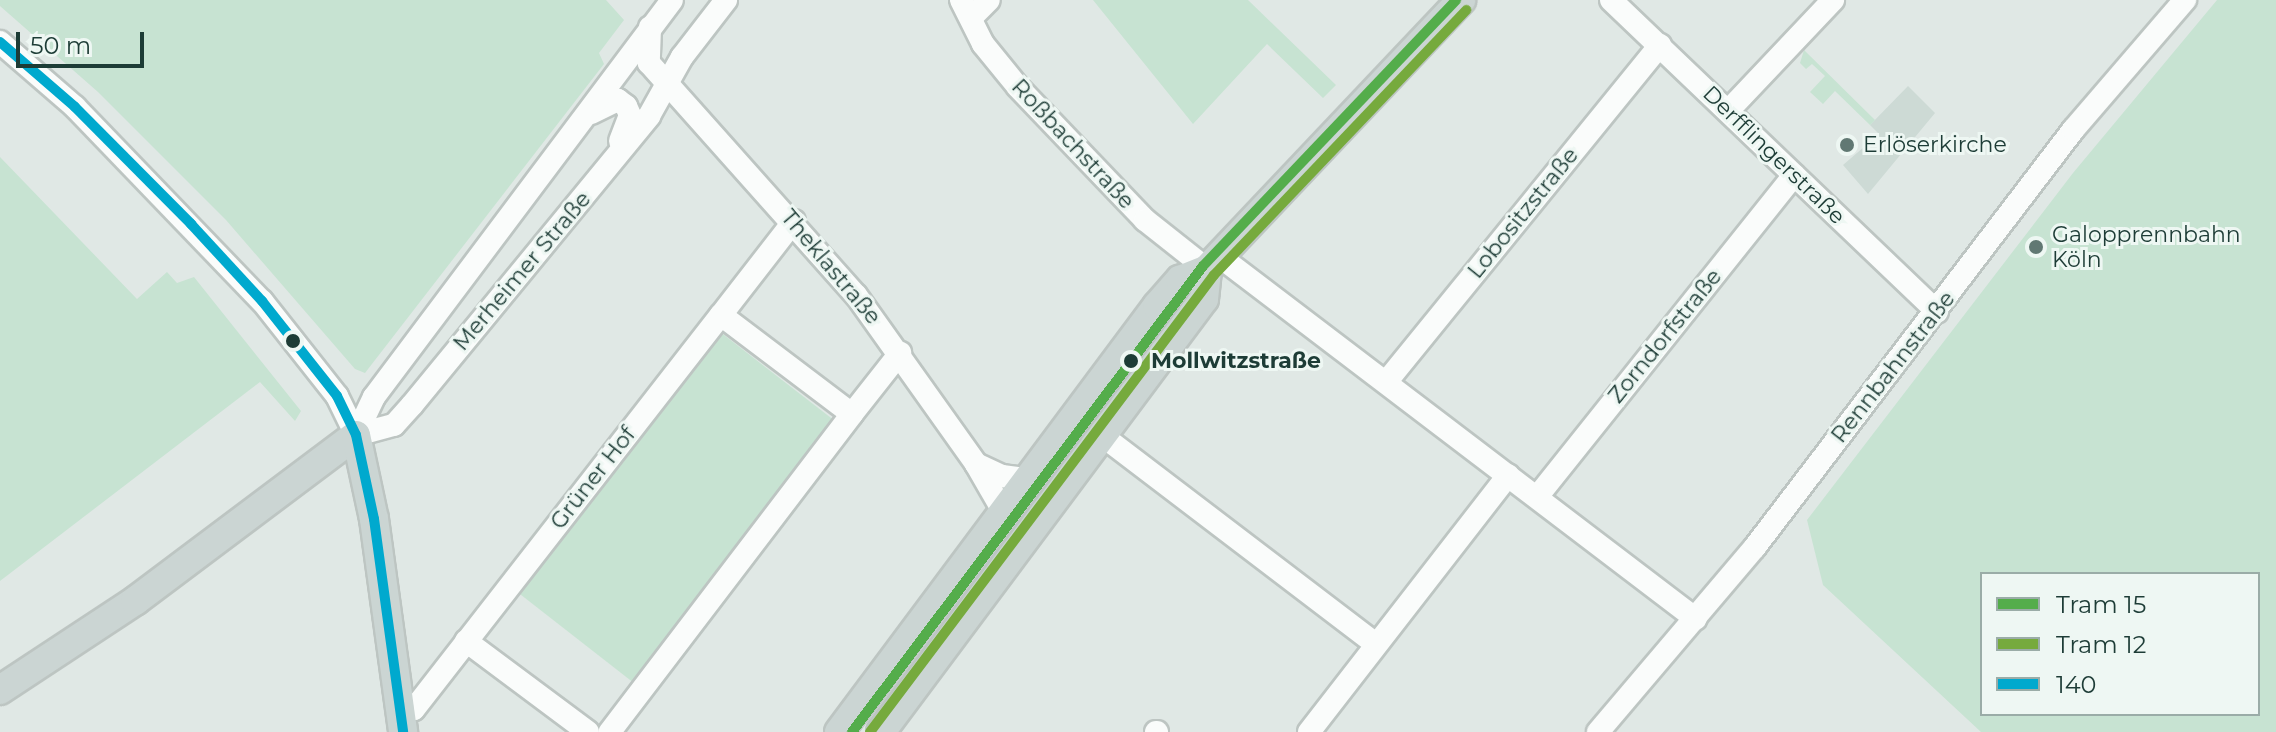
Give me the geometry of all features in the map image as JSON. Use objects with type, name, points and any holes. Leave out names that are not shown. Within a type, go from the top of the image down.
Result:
[{"type":"main road","points":[[839,732],[1157,306],[1180,280],[1213,263],[1461,0]]},
{"type":"main road","points":[[881,732],[1204,299],[1213,263]]},
{"type":"main road","points":[[356,435],[374,519],[402,722]]},
{"type":"main road","name":"Merheimer Straße","points":[[0,690],[135,601],[356,435]]},
{"type":"street","name":"Merheimer Straße","points":[[356,435],[374,397],[672,0]]},
{"type":"street","name":"Merheimer Straße","points":[[356,435],[394,425],[551,229],[609,168],[726,0]]},
{"type":"street","points":[[966,9],[989,0]]},
{"type":"street","name":"Derfflingerstraße","points":[[1611,0],[1937,311]]},
{"type":"street","points":[[1728,111],[1833,0]]},
{"type":"street","name":"Rennbahnstraße","points":[[1598,732],[1696,619],[1937,311],[2073,130],[2185,0]]},
{"type":"street","name":"Roßbachstraße","points":[[966,9],[983,44],[1065,137],[1145,220],[1213,263]]},
{"type":"street","points":[[650,27],[649,63],[668,83]]},
{"type":"street","points":[[0,42],[75,107],[262,301],[337,396],[356,435]]},
{"type":"street","name":"Lobositzstraße","points":[[1387,381],[1660,45]]},
{"type":"street","points":[[608,85],[647,75],[668,83]]},
{"type":"street","name":"Theklastraße","points":[[668,83],[794,221],[900,353],[976,464],[1003,511]]},
{"type":"street","points":[[583,118],[618,100],[626,106],[630,115],[609,168]]},
{"type":"street","name":"Zorndorfstraße","points":[[1537,497],[1794,175]]},
{"type":"street","name":"Grüner Hof","points":[[402,722],[794,221]]},
{"type":"street","points":[[1213,263],[1387,381],[1696,619]]},
{"type":"street","points":[[721,315],[852,414]]},
{"type":"street","points":[[610,732],[900,353]]},
{"type":"street","points":[[1104,437],[1376,644]]},
{"type":"street","points":[[976,464],[1002,476],[1027,479]]},
{"type":"street","points":[[1309,732],[1508,475]]},
{"type":"street","points":[[466,641],[588,732]]},
{"type":"shaded area","points":[[1908,86],[1935,113],[1868,194],[1843,165],[1879,134],[1870,125]]},
{"type":"green space","points":[[0,0],[606,0],[624,20],[599,53],[604,64],[365,373],[355,369],[226,220],[98,92],[0,6]]},
{"type":"green space","points":[[1093,0],[1248,0],[1336,85],[1323,98],[1267,44],[1193,124]]},
{"type":"green space","points":[[2217,0],[2276,0],[2276,732],[1981,732],[1823,585],[1807,520],[2073,173]]},
{"type":"green space","points":[[1804,50],[1875,120],[1870,125],[1835,91],[1823,104],[1810,92],[1825,76],[1812,64],[1806,69],[1800,63]]},
{"type":"green space","points":[[0,157],[137,299],[167,272],[177,283],[194,277],[301,411],[295,421],[260,382],[0,581]]},
{"type":"green space","points":[[715,328],[835,421],[639,687],[516,591]]},
{"type":"tram line","name":"15","points":[[852,732],[1203,266],[1456,0]]},
{"type":"tram line","name":"12","points":[[870,732],[1214,275],[1466,10]]},
{"type":"transit line","name":"140","points":[[0,42],[75,107],[191,224],[262,301],[337,396],[356,435],[374,519],[403,732]]},
{"type":"place","name":"Erlöserkirche","points":[[1847,145]]},
{"type":"place","name":"Galopprennbahn Köln","points":[[2036,247]]},
{"type":"place","name":"Mollwitzstraße","points":[[1131,361]]}]
